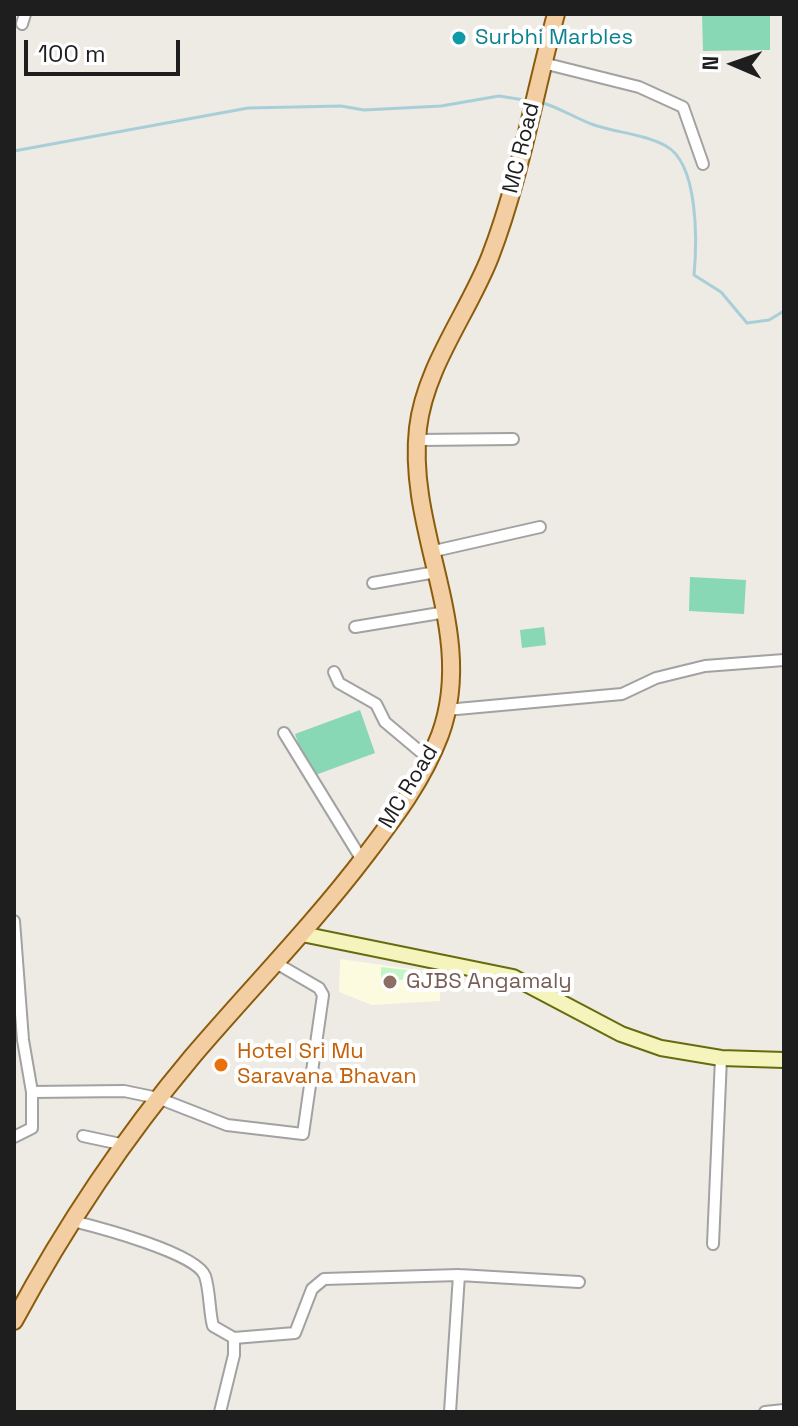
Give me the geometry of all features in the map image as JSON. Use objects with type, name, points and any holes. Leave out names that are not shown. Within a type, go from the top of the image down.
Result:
[{"type":"main road","name":"MC Road","points":[[14,1321],[73,1221],[158,1098],[302,934],[362,860],[407,800],[429,759],[446,710],[451,638],[430,552],[417,480],[418,440],[425,400],[436,369],[498,233],[556,14]]},
{"type":"main road","points":[[302,934],[513,977],[621,1034],[661,1048],[721,1058],[784,1060]]},
{"type":"street","points":[[543,63],[639,87],[683,107],[703,164]]},
{"type":"street","points":[[418,440],[513,439]]},
{"type":"street","points":[[430,552],[540,527]]},
{"type":"street","points":[[373,583],[436,572]]},
{"type":"street","points":[[355,627],[446,612]]},
{"type":"street","points":[[446,710],[622,694],[656,678],[705,666],[784,660]]},
{"type":"street","points":[[334,672],[339,683],[376,704],[385,722],[429,759]]},
{"type":"street","points":[[284,733],[362,860]]},
{"type":"street","points":[[14,921],[23,1040],[32,1096],[32,1128],[14,1137]]},
{"type":"street","points":[[32,1096],[106,1090],[158,1098],[227,1125],[303,1134],[323,995],[319,988],[276,963]]},
{"type":"street","points":[[713,1244],[721,1058]]},
{"type":"street","points":[[83,1136],[125,1145]]},
{"type":"street","points":[[73,1221],[125,1234],[194,1264],[205,1274],[213,1326],[234,1338],[295,1333],[312,1289],[324,1279],[459,1275],[469,1279],[579,1282]]},
{"type":"street","points":[[450,1412],[459,1275]]},
{"type":"street","points":[[220,1412],[234,1355],[234,1338]]},
{"type":"street","points":[[765,1412],[784,1410]]},
{"type":"shaded area","name":"GJBS Angamaly","points":[[340,959],[440,973],[440,1001],[372,1005],[339,992]]},
{"type":"green space","points":[[702,14],[770,14],[770,50],[703,51]]},
{"type":"green space","points":[[690,577],[746,580],[744,614],[689,611]]},
{"type":"green space","points":[[544,627],[546,645],[522,648],[520,630]]},
{"type":"green space","points":[[360,710],[375,753],[310,777],[295,734]]},
{"type":"green space","points":[[381,967],[432,973],[431,978],[381,981]]},
{"type":"waterway","points":[[14,151],[248,108],[341,106],[364,110],[441,106],[499,96],[524,100]]},
{"type":"waterway","points":[[543,103],[594,125],[649,139],[677,155],[685,169],[694,205],[694,275],[721,292],[747,323],[769,320],[784,311]]},
{"type":"place","name":"Surbhi Marbles","points":[[459,38]]},
{"type":"place","name":"GJBS Angamaly","points":[[390,982]]},
{"type":"place","name":"Hotel Sri Mu Saravana Bhavan","points":[[221,1065]]}]
